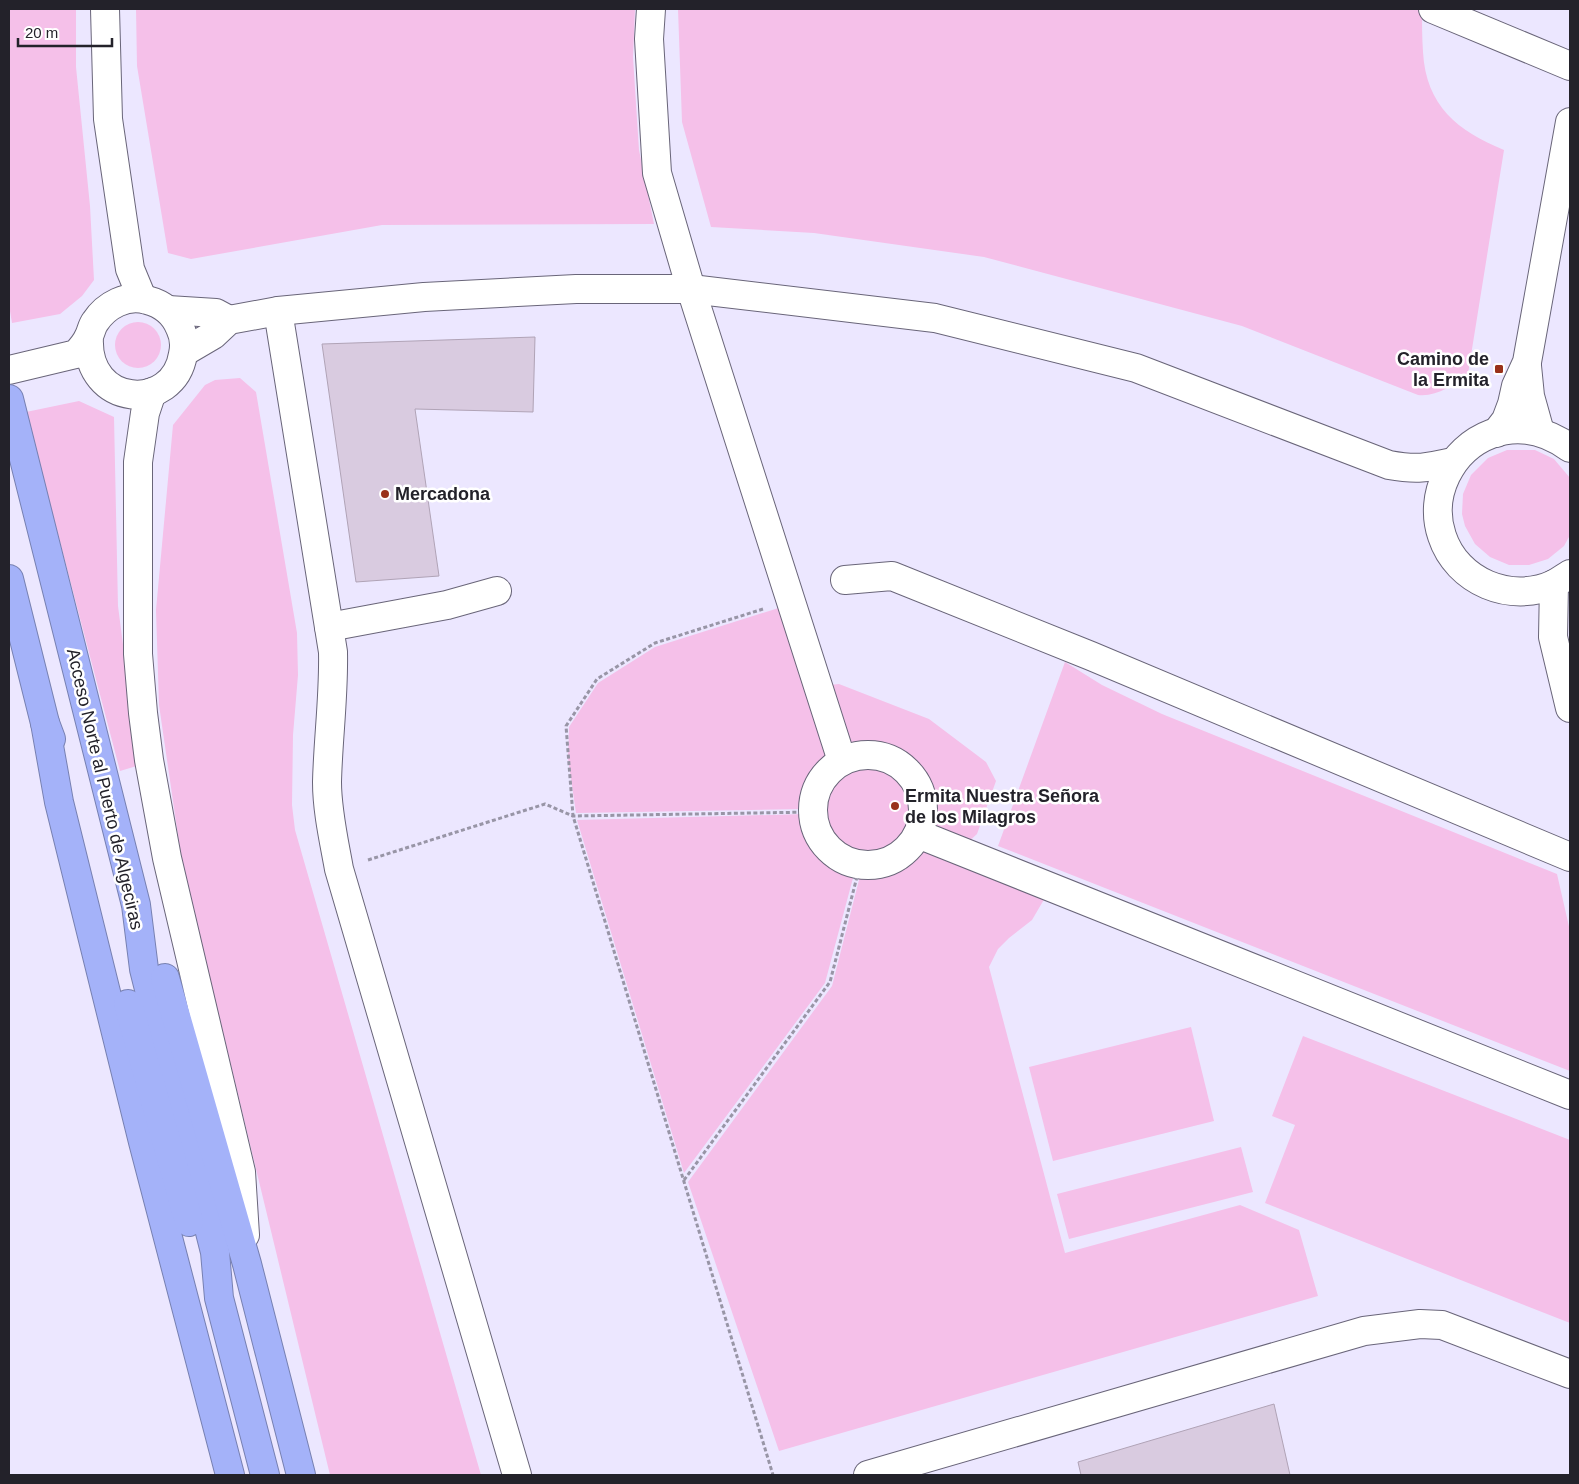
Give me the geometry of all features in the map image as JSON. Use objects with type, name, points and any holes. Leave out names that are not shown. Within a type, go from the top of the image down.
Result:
[{"type":"highway","name":"Acceso Norte al Puerto de Algeciras","points":[[9,399],[136,905],[144,969],[215,1252],[219,1298],[265,1475]]},
{"type":"highway","name":"Acceso Norte al Puerto de Algeciras","points":[[9,579],[45,724],[75,800],[133,1025],[200,1260],[219,1298]]},
{"type":"highway","points":[[45,724],[61,812],[143,1142],[230,1475]]},
{"type":"highway","points":[[136,905],[162,966],[247,1264],[301,1475]]},
{"type":"street","points":[[105,9],[108,120],[130,269],[142,298]]},
{"type":"street","points":[[651,9],[649,39],[657,173],[691,289],[842,761]]},
{"type":"street","points":[[1433,9],[1570,66]]},
{"type":"street","points":[[1496,433],[1506,420],[1516,386],[1527,362],[1570,122]]},
{"type":"street","points":[[184,352],[213,335],[229,320],[278,311],[424,297],[557,290],[691,289],[935,318],[1136,368],[1389,464],[1410,469],[1453,462]]},
{"type":"street","points":[[128,298],[142,298],[156,302],[168,310],[177,321],[183,334],[184,352],[182,363],[175,376],[165,386],[152,392],[138,395],[124,393],[110,387],[100,378],[81,353],[94,324],[102,312],[114,303],[128,298]]},
{"type":"street","points":[[168,310],[216,313],[229,320]]},
{"type":"street","points":[[278,311],[333,652],[334,683],[327,784],[330,822],[339,869],[517,1475]]},
{"type":"street","points":[[9,370],[81,353]]},
{"type":"street","points":[[1527,362],[1530,396],[1540,432]]},
{"type":"street","points":[[152,392],[145,413],[138,462],[138,654],[143,712],[149,760],[167,858],[241,1172],[247,1264]]},
{"type":"street","points":[[1562,579],[1536,590],[1516,592],[1497,589],[1479,581],[1463,570],[1451,554],[1442,537],[1438,518],[1438,498],[1444,479],[1453,462],[1467,448],[1484,437],[1521,429],[1540,432],[1559,440],[1570,448]]},
{"type":"street","points":[[1389,464],[1412,479],[1424,493],[1438,518]]},
{"type":"street","points":[[845,580],[892,576],[1091,656],[1570,856]]},
{"type":"street","points":[[1553,636],[1562,579]]},
{"type":"street","points":[[329,627],[446,605],[497,591]]},
{"type":"street","points":[[1516,592],[1537,610],[1553,636],[1570,708]]},
{"type":"street","points":[[876,755],[892,760],[907,770],[917,784],[923,801],[923,818],[918,834],[908,849],[894,859],[877,865],[860,865],[842,859],[827,847],[817,830],[813,812],[820,782],[830,770],[842,761],[858,756],[876,755]]},
{"type":"street","points":[[918,834],[1570,1096]]},
{"type":"street","points":[[868,1475],[1372,1330],[1420,1324],[1442,1325],[1570,1374]]},
{"type":"path","points":[[774,1475],[573,816],[566,726],[597,680],[655,643],[791,600]]},
{"type":"path","points":[[339,869],[545,804],[573,816],[813,812]]},
{"type":"path","points":[[683,1180],[830,982],[860,865]]},
{"type":"shaded area","points":[[9,9],[76,9],[76,67],[90,206],[94,280],[82,296],[60,314],[12,323],[9,305]]},
{"type":"shaded area","points":[[136,9],[635,9],[633,57],[639,150],[654,224],[382,225],[191,259],[168,253],[137,66]]},
{"type":"shaded area","points":[[678,9],[1422,9],[1425,71],[1430,87],[1438,102],[1459,125],[1487,143],[1504,150],[1468,374],[1451,386],[1438,392],[1418,395],[1242,326],[984,257],[814,233],[711,227],[682,122]]},
{"type":"shaded area","points":[[138,322],[151,326],[157,332],[161,345],[157,358],[151,364],[138,368],[125,364],[119,358],[115,345],[119,332],[125,326]]},
{"type":"shaded area","points":[[240,378],[256,392],[297,633],[298,675],[293,735],[292,805],[295,830],[481,1475],[330,1475],[182,863],[159,705],[156,610],[173,425],[205,385],[215,380]]},
{"type":"shaded area","points":[[79,401],[114,417],[118,606],[140,765],[120,771],[26,412]]},
{"type":"shaded area","points":[[1507,450],[1535,450],[1554,459],[1570,478],[1570,535],[1564,546],[1548,559],[1529,565],[1509,565],[1490,557],[1475,544],[1465,526],[1462,514],[1463,494],[1471,475],[1488,458]]},
{"type":"shaded area","points":[[788,605],[830,685],[839,684],[929,719],[986,762],[996,781],[977,834],[962,848],[1049,891],[1032,920],[998,949],[989,967],[1065,1253],[1240,1205],[1299,1230],[1318,1296],[779,1451],[688,1182],[832,986],[861,872],[860,866],[853,878],[825,983],[684,1173],[577,820],[805,814],[812,812],[804,809],[576,813],[568,758],[569,727],[598,683],[655,647]]},
{"type":"shaded area","points":[[1065,662],[1102,685],[1162,714],[1557,874],[1570,931],[1570,1071],[998,846]]},
{"type":"shaded area","points":[[1191,1027],[1214,1121],[1053,1161],[1029,1067]]},
{"type":"shaded area","points":[[1303,1036],[1570,1140],[1570,1323],[1265,1203],[1295,1125],[1272,1116]]},
{"type":"shaded area","points":[[1241,1147],[1253,1192],[1069,1239],[1057,1194]]},
{"type":"building","name":"Mercadona","points":[[535,337],[533,412],[415,409],[439,576],[356,582],[322,344]]},
{"type":"building","points":[[1274,1404],[1290,1475],[1081,1475],[1078,1462]]},
{"type":"place","name":"Camino de la Ermita","points":[[1499,369]]},
{"type":"place","name":"Mercadona","points":[[385,494]]},
{"type":"place","name":"Ermita Nuestra Señora de los Milagros","points":[[895,806]]}]
